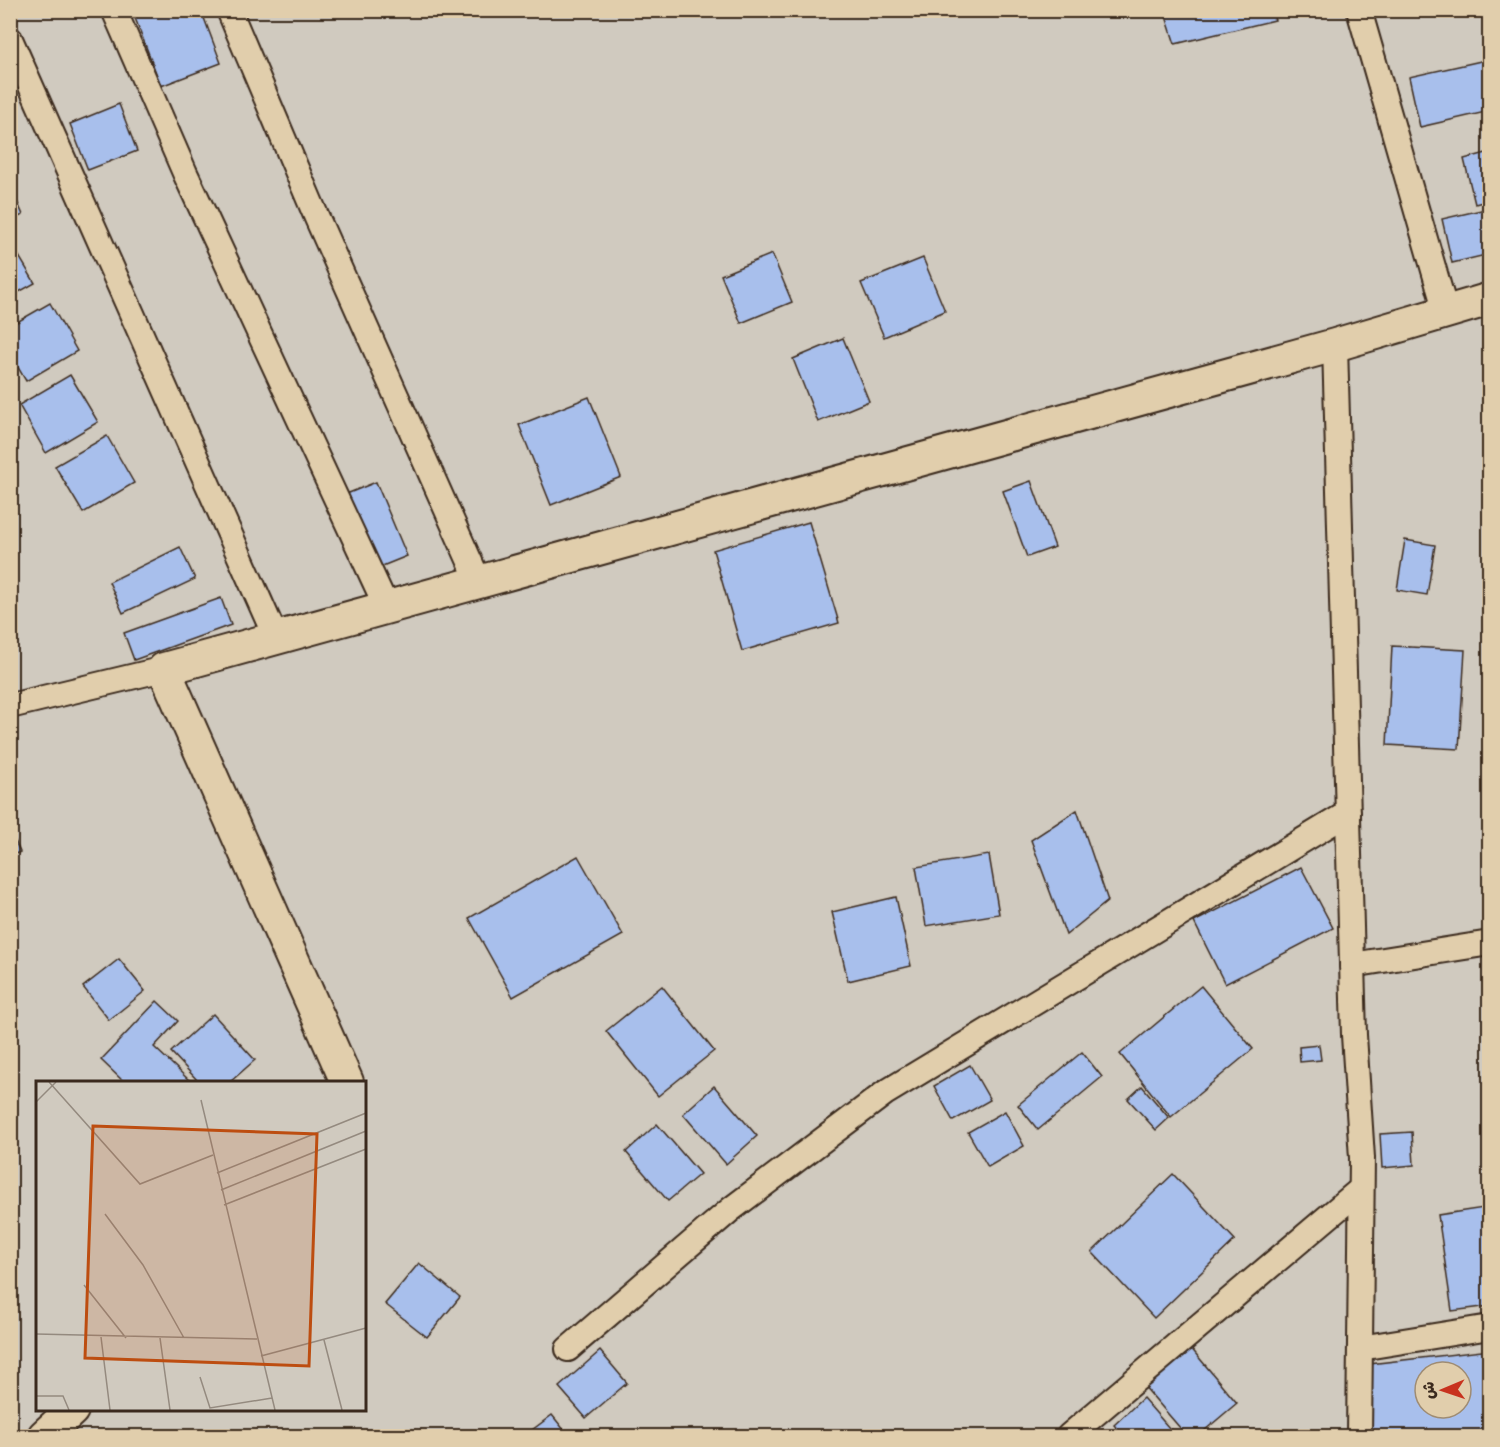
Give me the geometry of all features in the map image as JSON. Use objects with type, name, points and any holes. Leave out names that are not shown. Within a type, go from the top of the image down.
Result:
[{"type":"street","points":[[114,10],[185,173],[387,608]]},
{"type":"street","points":[[229,10],[317,218],[479,582]]},
{"type":"street","points":[[1359,10],[1446,312]]},
{"type":"street","points":[[10,39],[276,638]]},
{"type":"street","points":[[10,706],[164,669],[387,608],[1335,345],[1490,299]]},
{"type":"street","points":[[1335,345],[1352,965],[1361,1189],[1359,1437]]},
{"type":"street","points":[[164,669],[345,1081]]},
{"type":"street","points":[[568,1349],[729,1210],[885,1093],[1348,813]]},
{"type":"street","points":[[1352,965],[1490,943]]},
{"type":"street","points":[[1070,1437],[1361,1189]]},
{"type":"street","points":[[1360,1348],[1490,1327]]},
{"type":"street","points":[[44,1437],[71,1411]]},
{"type":"building","points":[[132,10],[201,10],[221,63],[161,86]]},
{"type":"building","points":[[1164,10],[1271,10],[1275,20],[1175,44]]},
{"type":"building","points":[[1490,59],[1490,111],[1420,127],[1409,77]]},
{"type":"building","points":[[119,104],[137,151],[88,170],[70,124]]},
{"type":"building","points":[[1490,152],[1490,200],[1475,204],[1464,159]]},
{"type":"building","points":[[10,185],[23,215],[10,221]]},
{"type":"building","points":[[1490,208],[1490,254],[1452,263],[1442,219]]},
{"type":"building","points":[[10,241],[35,283],[10,297]]},
{"type":"building","points":[[772,254],[792,302],[741,323],[721,275]]},
{"type":"building","points":[[923,258],[945,311],[884,337],[861,283]]},
{"type":"building","points":[[50,303],[77,351],[26,381],[10,354],[10,326]]},
{"type":"building","points":[[843,338],[869,401],[818,422],[793,359]]},
{"type":"building","points":[[70,375],[98,422],[46,453],[19,405]]},
{"type":"building","points":[[589,397],[621,477],[551,505],[519,425]]},
{"type":"building","points":[[107,436],[134,483],[83,513],[55,466]]},
{"type":"building","points":[[1031,481],[1055,547],[1027,557],[1003,491]]},
{"type":"building","points":[[376,482],[407,556],[375,569],[344,495]]},
{"type":"building","points":[[809,522],[839,623],[742,651],[713,550]]},
{"type":"building","points":[[1405,540],[1435,545],[1427,595],[1397,590]]},
{"type":"building","points":[[180,547],[195,579],[123,613],[109,582]]},
{"type":"building","points":[[221,598],[231,625],[134,660],[124,633]]},
{"type":"building","points":[[1392,646],[1465,650],[1459,749],[1387,745]]},
{"type":"building","points":[[1077,810],[1108,901],[1066,935],[1031,840]]},
{"type":"building","points":[[10,830],[20,852],[10,856]]},
{"type":"building","points":[[989,855],[999,914],[926,926],[916,867]]},
{"type":"building","points":[[578,856],[623,935],[513,997],[469,918]]},
{"type":"building","points":[[1301,867],[1333,928],[1225,984],[1194,922]]},
{"type":"building","points":[[896,897],[911,966],[848,981],[832,912]]},
{"type":"building","points":[[119,959],[145,991],[109,1020],[83,987]]},
{"type":"building","points":[[662,986],[714,1051],[658,1096],[606,1031]]},
{"type":"building","points":[[1201,986],[1253,1049],[1171,1117],[1120,1054]]},
{"type":"building","points":[[157,1001],[178,1021],[154,1047],[190,1081],[123,1081],[101,1060]]},
{"type":"building","points":[[213,1014],[255,1060],[231,1081],[198,1081],[171,1052]]},
{"type":"building","points":[[1319,1045],[1321,1060],[1300,1062],[1299,1047]]},
{"type":"building","points":[[1082,1052],[1102,1077],[1038,1130],[1018,1105]]},
{"type":"building","points":[[970,1065],[990,1100],[953,1121],[934,1086]]},
{"type":"building","points":[[714,1086],[757,1136],[726,1164],[683,1114]]},
{"type":"building","points":[[1142,1086],[1169,1118],[1156,1130],[1128,1099]]},
{"type":"building","points":[[1005,1111],[1024,1146],[988,1167],[968,1132]]},
{"type":"building","points":[[657,1124],[700,1174],[668,1201],[626,1152]]},
{"type":"building","points":[[1412,1132],[1414,1165],[1382,1168],[1380,1134]]},
{"type":"building","points":[[1173,1174],[1235,1240],[1154,1318],[1092,1252]]},
{"type":"building","points":[[1490,1207],[1490,1306],[1452,1311],[1438,1215]]},
{"type":"building","points":[[419,1263],[460,1297],[427,1337],[385,1304]]},
{"type":"building","points":[[1190,1347],[1237,1403],[1198,1436],[1187,1436],[1144,1386]]},
{"type":"building","points":[[1490,1350],[1490,1436],[1369,1436],[1361,1365]]},
{"type":"building","points":[[600,1351],[627,1383],[586,1418],[559,1387]]},
{"type":"building","points":[[1143,1398],[1176,1436],[1124,1436],[1114,1425]]},
{"type":"building","points":[[552,1415],[569,1436],[524,1436]]}]
